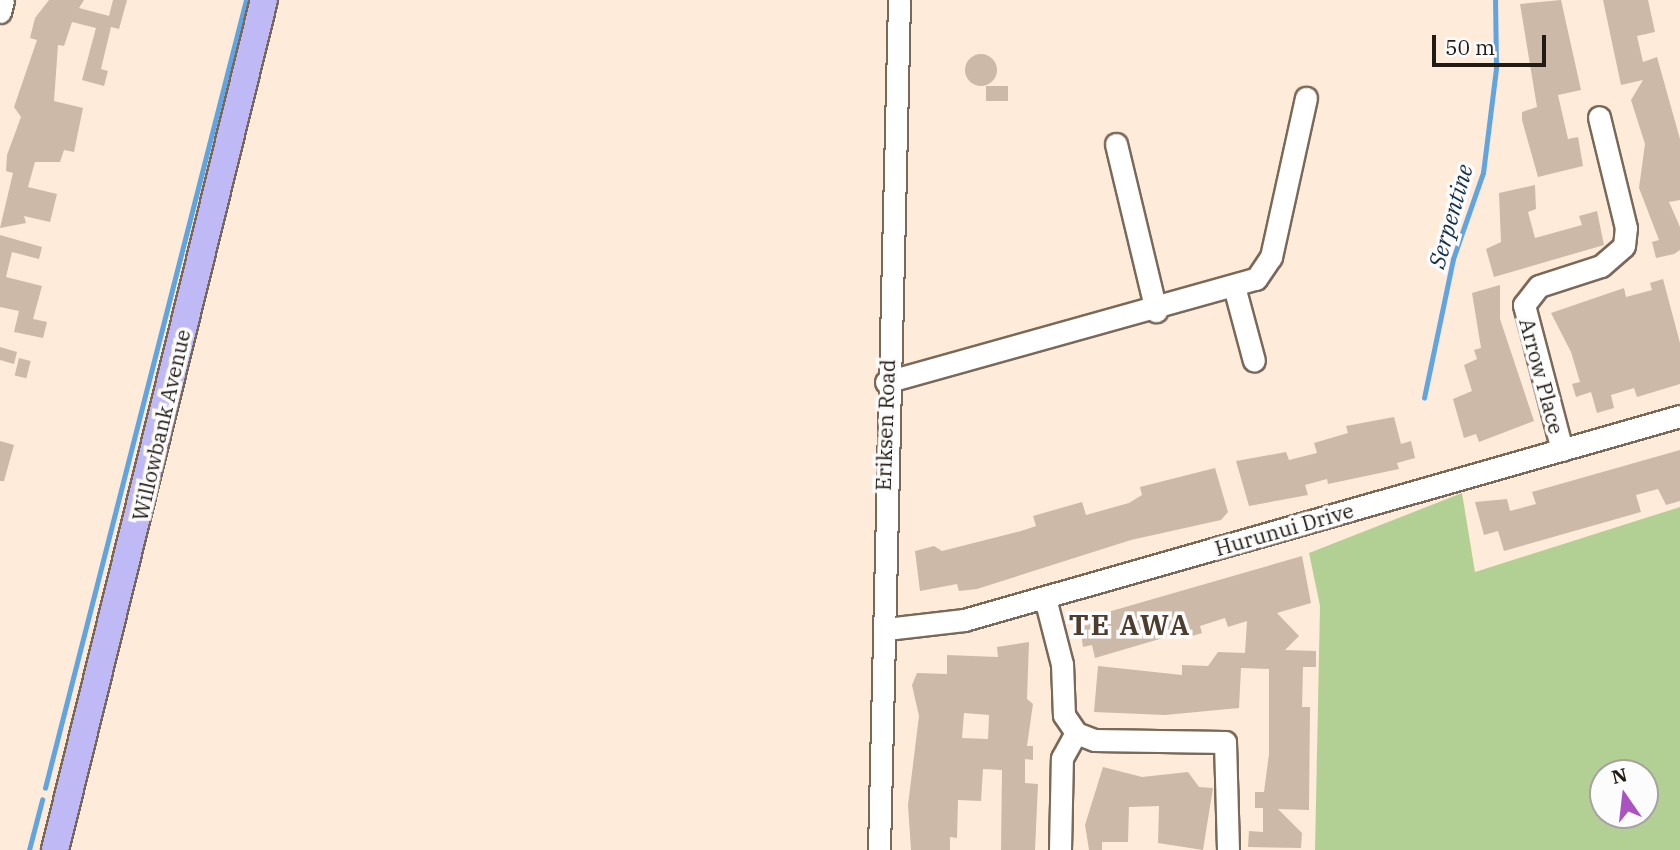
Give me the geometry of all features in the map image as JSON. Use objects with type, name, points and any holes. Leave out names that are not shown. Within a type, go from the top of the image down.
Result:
[{"type":"main road","name":"Willowbank Avenue","points":[[55,850],[264,0]]},
{"type":"street","points":[[0,12],[3,0]]},
{"type":"street","name":"Eriksen Road","points":[[879,850],[886,629],[886,382],[900,0]]},
{"type":"street","points":[[886,382],[1235,290],[1256,279],[1271,257],[1306,98]]},
{"type":"street","name":"Arrow Place","points":[[1562,450],[1524,305],[1539,286],[1601,266],[1624,246],[1626,228],[1599,117]]},
{"type":"street","points":[[1116,144],[1156,311]]},
{"type":"street","points":[[1235,290],[1255,360]]},
{"type":"street","name":"Hurunui Drive","points":[[886,629],[936,626],[1045,598],[1680,416]]},
{"type":"street","points":[[1045,598],[1062,664],[1064,716],[1076,733],[1094,740],[1226,742],[1228,850]]},
{"type":"street","points":[[1060,850],[1062,758],[1076,733]]},
{"type":"green space","points":[[1462,493],[1475,572],[1680,507],[1680,850],[1315,850],[1320,606],[1309,553]]},
{"type":"building","points":[[49,0],[84,0],[79,8],[109,16],[113,0],[127,0],[119,29],[111,27],[101,69],[108,71],[104,86],[82,80],[96,28],[72,22],[64,46],[58,45],[54,101],[83,108],[74,152],[64,150],[60,162],[35,162],[28,187],[57,194],[50,222],[24,216],[26,223],[0,228],[13,173],[6,171],[7,155],[21,117],[14,107],[37,40],[30,38],[35,18]]},
{"type":"building","points":[[1561,0],[1581,90],[1558,95],[1568,139],[1578,137],[1583,166],[1538,177],[1522,120],[1522,112],[1537,107],[1520,4]]},
{"type":"building","points":[[1603,0],[1648,0],[1655,32],[1637,36],[1643,62],[1657,57],[1680,139],[1680,200],[1669,202],[1680,227],[1680,250],[1674,254],[1656,258],[1652,242],[1659,240],[1639,188],[1645,144],[1631,100],[1643,80],[1621,85]]},
{"type":"building","points":[[981,54],[992,59],[997,70],[992,81],[981,86],[970,81],[965,70],[970,59]]},
{"type":"building","points":[[986,86],[1008,86],[1008,101],[986,101]]},
{"type":"building","points":[[1535,185],[1536,209],[1528,212],[1535,238],[1582,225],[1579,216],[1597,211],[1604,245],[1494,277],[1486,249],[1501,242],[1499,193]]},
{"type":"building","points":[[0,235],[42,247],[39,259],[12,252],[6,277],[42,286],[33,319],[47,322],[43,338],[14,332],[19,311],[0,307]]},
{"type":"building","points":[[1663,279],[1680,343],[1680,384],[1637,397],[1634,388],[1611,395],[1614,408],[1597,413],[1591,392],[1576,397],[1572,384],[1580,382],[1571,352],[1551,313],[1624,288],[1626,297],[1652,290],[1650,283]]},
{"type":"building","points":[[1500,285],[1500,319],[1534,421],[1479,442],[1476,434],[1464,438],[1453,399],[1472,391],[1464,365],[1477,359],[1474,350],[1481,348],[1472,293]]},
{"type":"building","points":[[0,347],[17,352],[14,364],[0,360]]},
{"type":"building","points":[[19,358],[31,361],[26,378],[15,375]]},
{"type":"building","points":[[1394,417],[1401,444],[1411,441],[1415,458],[1397,463],[1399,469],[1328,484],[1327,479],[1305,485],[1308,495],[1249,506],[1236,461],[1286,452],[1289,460],[1317,453],[1314,443],[1348,433],[1346,426]]},
{"type":"building","points":[[0,441],[14,445],[4,481],[0,481]]},
{"type":"building","points":[[1680,450],[1680,501],[1666,505],[1658,489],[1636,495],[1641,512],[1504,551],[1498,531],[1484,535],[1475,502],[1507,499],[1510,511],[1536,504],[1532,492]]},
{"type":"building","points":[[1215,468],[1228,512],[1221,520],[1131,540],[977,589],[959,591],[957,584],[920,591],[915,551],[934,546],[942,551],[1021,531],[1036,526],[1033,516],[1082,502],[1086,515],[1129,503],[1142,495],[1140,487]]},
{"type":"building","points":[[1302,556],[1311,603],[1277,613],[1299,636],[1285,650],[1316,651],[1316,667],[1303,667],[1302,707],[1310,707],[1309,810],[1278,809],[1302,833],[1301,848],[1248,847],[1249,831],[1263,832],[1263,808],[1255,808],[1255,792],[1264,792],[1269,754],[1269,669],[1241,668],[1239,708],[1165,715],[1094,712],[1098,666],[1182,675],[1182,665],[1208,666],[1218,652],[1245,653],[1247,621],[1228,627],[1225,618],[1200,626],[1202,633],[1182,639],[1180,633],[1095,658],[1092,645],[1083,647],[1080,626],[1089,625],[1087,618]]},
{"type":"building","points":[[1029,642],[1027,699],[1033,704],[1027,746],[1033,746],[1033,760],[1025,759],[1025,783],[1038,784],[1035,850],[1001,850],[1002,770],[983,769],[981,801],[958,800],[957,838],[950,837],[950,850],[911,850],[908,805],[919,716],[912,685],[917,673],[947,674],[947,655],[998,657],[997,647]],"holes":[[[964,713],[989,715],[988,739],[962,738]]]},
{"type":"building","points":[[1103,767],[1142,777],[1188,772],[1199,787],[1213,788],[1203,850],[1158,843],[1159,806],[1129,807],[1128,842],[1102,842],[1102,850],[1089,850],[1085,825]]},
{"type":"waterway","points":[[45,788],[246,0]]},
{"type":"waterway","name":"Serpentine","points":[[1424,398],[1453,259],[1483,173],[1496,68],[1495,0]]},
{"type":"waterway","points":[[29,850],[42,800]]},
{"type":"district","name":"TE AWA","points":[[1130,625]]}]
